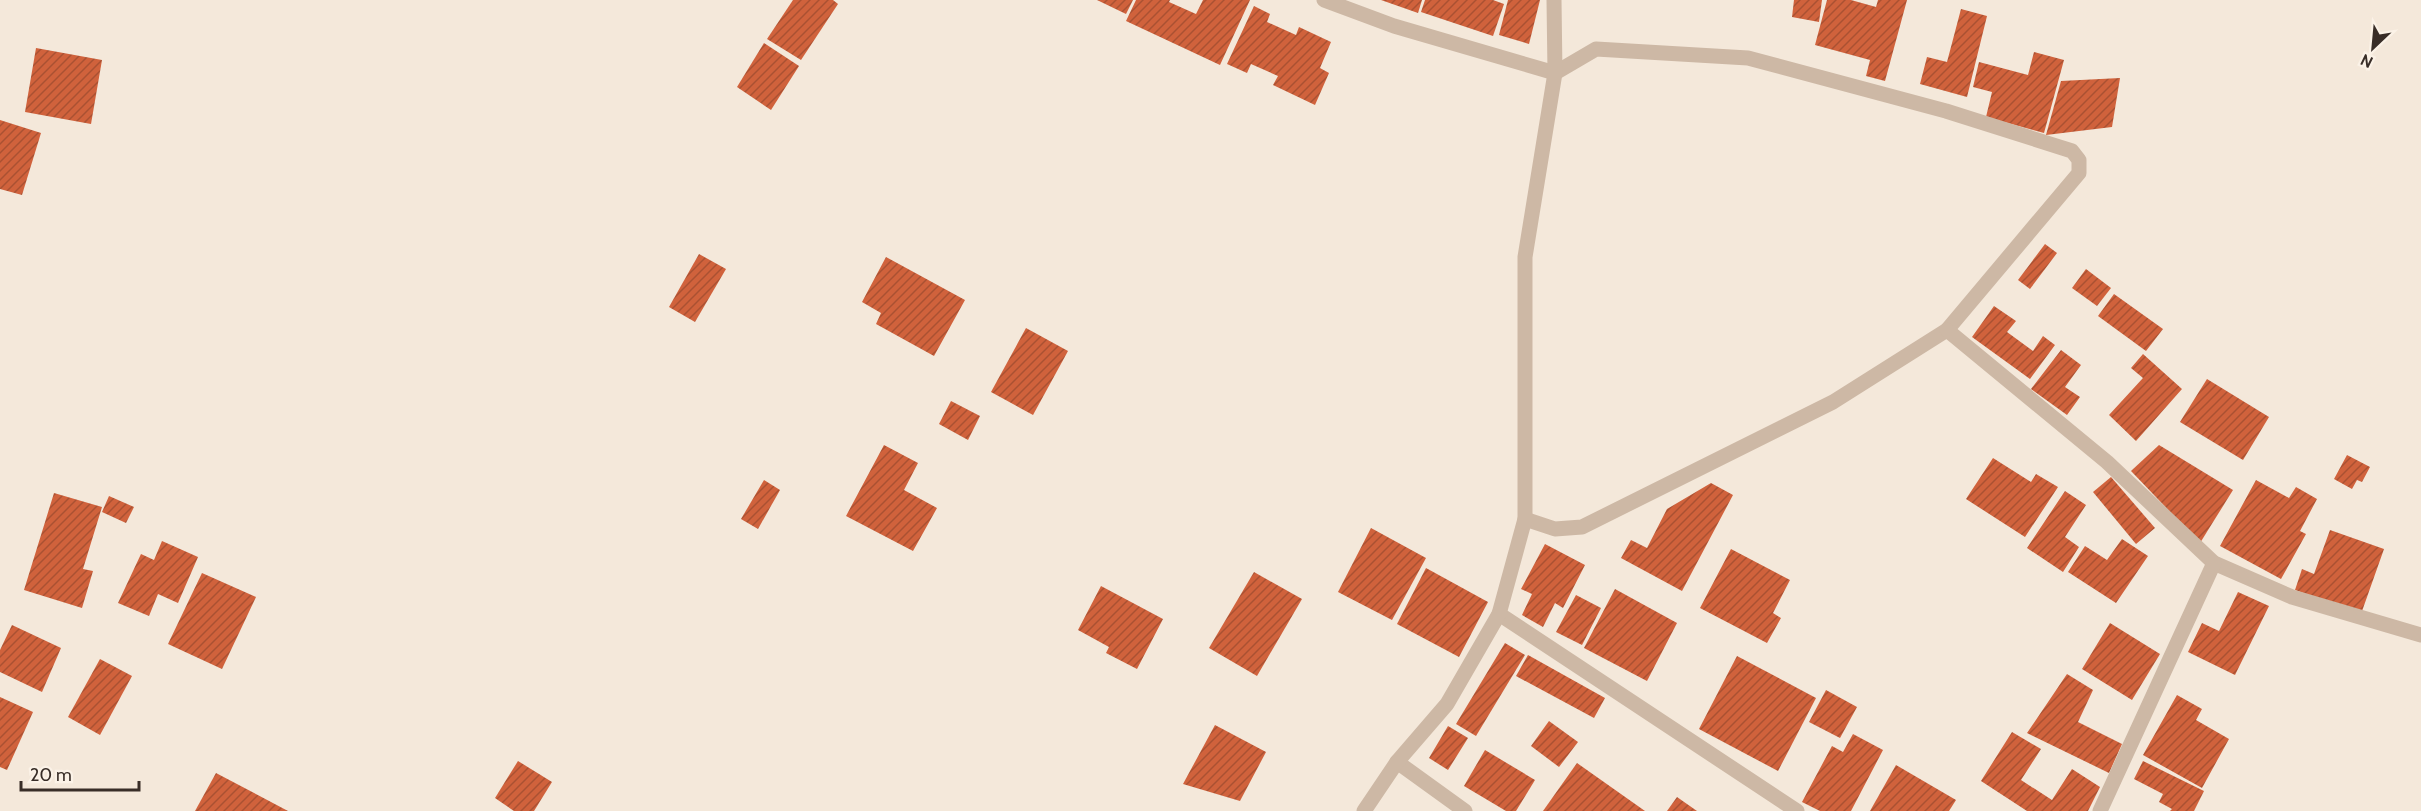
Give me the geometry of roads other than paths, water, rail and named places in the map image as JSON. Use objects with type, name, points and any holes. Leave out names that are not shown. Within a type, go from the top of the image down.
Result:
[{"type":"street","points":[[1324,0],[1394,26],[1555,73],[1596,49],[1748,58],[1946,111],[2072,151],[2079,160],[2079,173],[1947,330],[1833,402],[1582,527],[1555,529],[1525,519]]},
{"type":"street","points":[[1364,811],[1398,762],[1447,704],[1499,614],[1525,519],[1525,257],[1555,73],[1554,0]]},
{"type":"street","points":[[1947,330],[2107,462],[2214,563],[2292,597],[2421,635]]},
{"type":"street","points":[[2100,811],[2214,563]]},
{"type":"street","points":[[1499,614],[1797,811]]},
{"type":"street","points":[[1398,762],[1465,811]]}]
